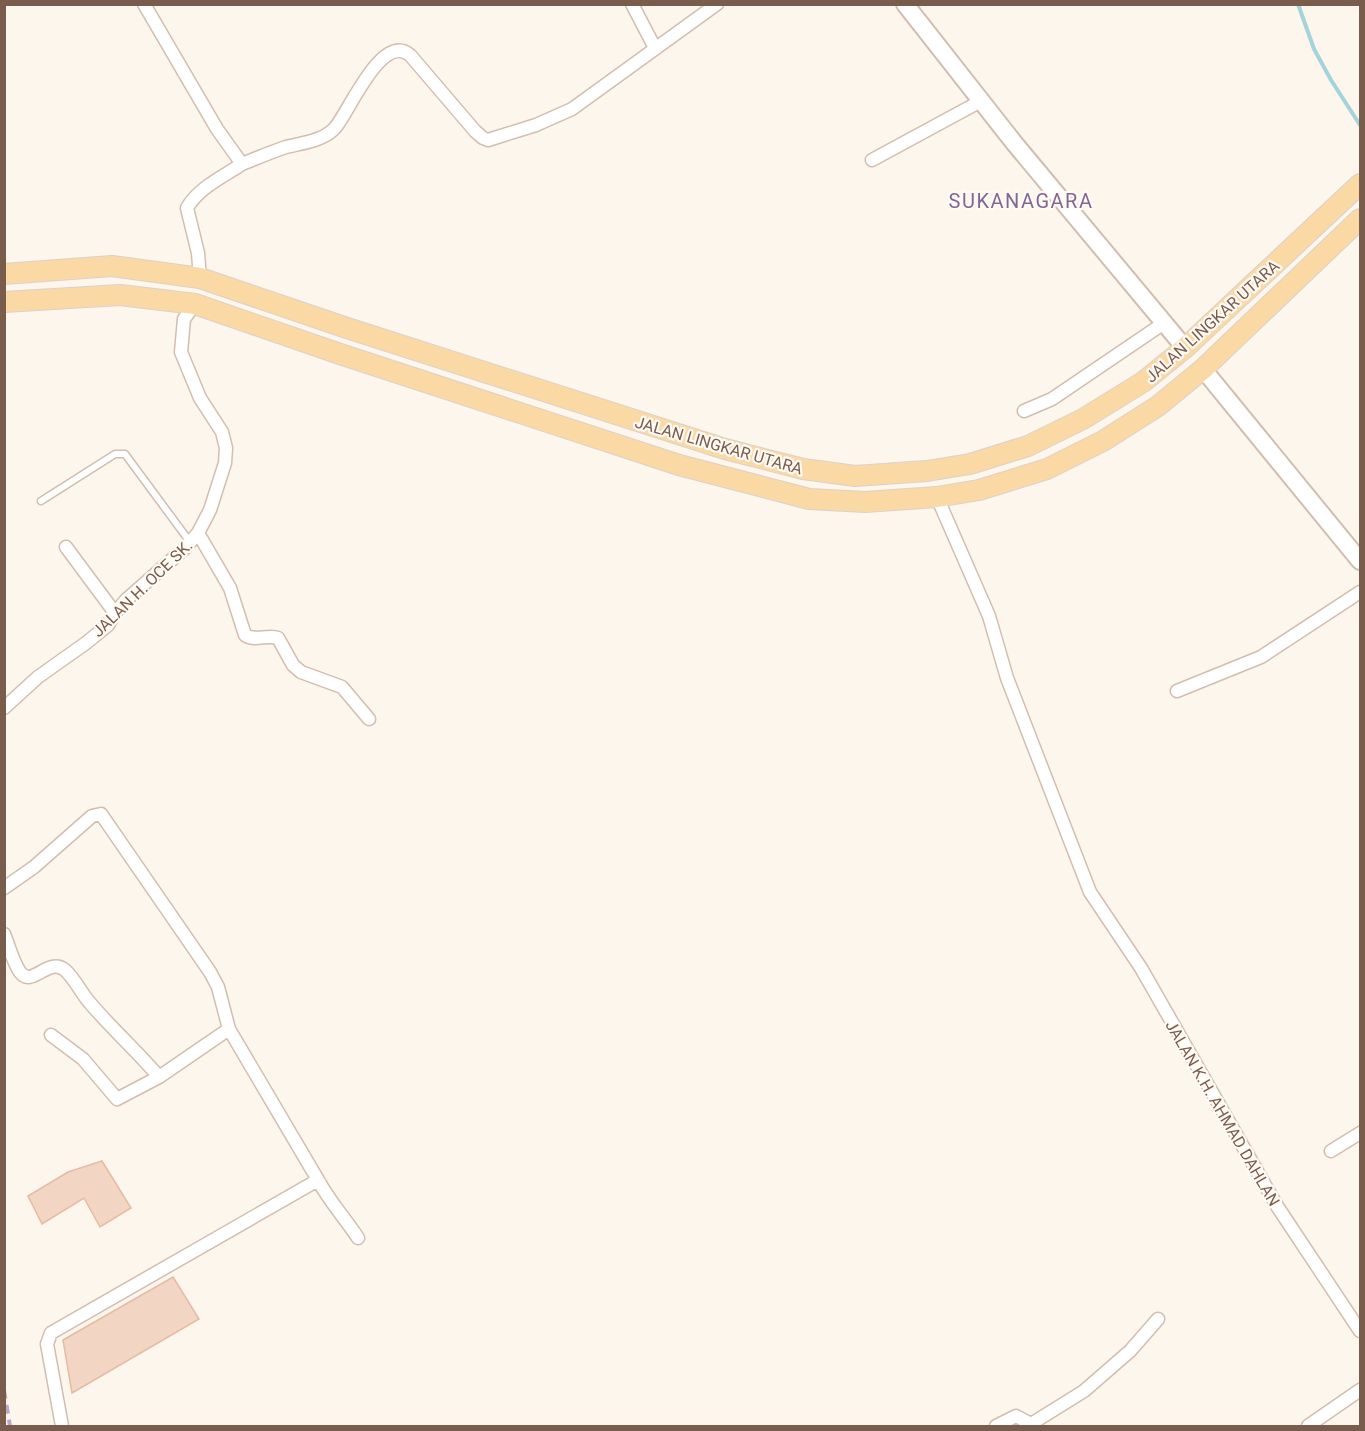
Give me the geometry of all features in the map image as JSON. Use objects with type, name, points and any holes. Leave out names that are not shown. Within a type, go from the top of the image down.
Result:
[{"type":"main road","name":"JALAN LINGKAR UTARA","points":[[9,273],[112,266],[200,278],[725,450],[803,469],[855,476],[927,471],[970,464],[1042,440],[1083,419],[1143,382],[1185,348],[1360,184]]},
{"type":"main road","name":"JALAN LINGKAR UTARA","points":[[9,301],[120,295],[195,304],[340,354],[720,477],[809,499],[865,502],[937,497],[979,490],[1056,465],[1103,441],[1158,406],[1203,369],[1360,219]]},
{"type":"main road","points":[[1307,235],[1323,253]]},
{"type":"main road","points":[[9,273],[9,301]]},
{"type":"main road","points":[[340,354],[347,328]]},
{"type":"main road","points":[[1042,440],[1056,465]]},
{"type":"main road","points":[[720,477],[725,450]]},
{"type":"street","points":[[144,4],[217,129],[243,164]]},
{"type":"street","points":[[632,4],[655,48]]},
{"type":"street","points":[[200,278],[196,242],[188,208],[191,201],[243,164],[326,136],[343,118],[367,75],[378,62],[394,51],[403,50],[410,55],[475,131],[488,140],[536,125],[572,109],[717,4]]},
{"type":"street","points":[[905,4],[981,101],[1185,348]]},
{"type":"street","points":[[872,160],[981,101]]},
{"type":"street","name":"JALAN H. OCE SK.","points":[[4,708],[38,677],[103,629],[126,600],[194,537],[210,510],[220,480],[226,448],[222,432],[200,398],[182,352],[184,319],[195,304]]},
{"type":"street","points":[[1024,411],[1052,399],[1164,323]]},
{"type":"street","points":[[1203,369],[1360,561]]},
{"type":"street","name":"JALAN K.H. AHMAD DAHLAN","points":[[937,497],[989,616],[1007,678],[1090,892],[1141,968],[1276,1206],[1360,1331]]},
{"type":"street","points":[[194,537],[230,588],[245,635],[252,638],[267,636],[278,638],[293,665],[301,672],[342,687],[369,719]]},
{"type":"street","points":[[66,547],[115,613]]},
{"type":"street","points":[[1177,692],[1261,657],[1360,592]]},
{"type":"street","points":[[4,888],[34,867],[92,816],[101,814],[210,972],[218,987],[229,1029],[327,1198],[343,1215],[358,1238]]},
{"type":"street","points":[[4,934],[20,972],[27,977],[32,977],[49,967],[61,967],[88,1001],[159,1077]]},
{"type":"street","points":[[51,1035],[88,1064],[117,1098],[159,1077],[229,1029]]},
{"type":"street","points":[[1331,1151],[1360,1133]]},
{"type":"street","points":[[62,1426],[47,1344],[51,1333],[318,1180]]},
{"type":"street","points":[[996,1426],[1016,1416],[1031,1424],[1084,1391],[1130,1351],[1158,1319]]},
{"type":"street","points":[[1308,1426],[1360,1390]]},
{"type":"lane","points":[[41,501],[82,473],[115,454],[121,453],[125,454],[194,537]]},
{"type":"building","points":[[102,1161],[131,1208],[100,1227],[84,1198],[42,1224],[28,1196],[68,1172]]},
{"type":"building","points":[[173,1277],[199,1319],[72,1393],[63,1340]]},
{"type":"waterway","points":[[1298,4],[1314,49],[1360,125]]},
{"type":"railway","points":[[4,1390],[10,1426]]},
{"type":"district","name":"SUKANAGARA","points":[[1021,201]]}]
